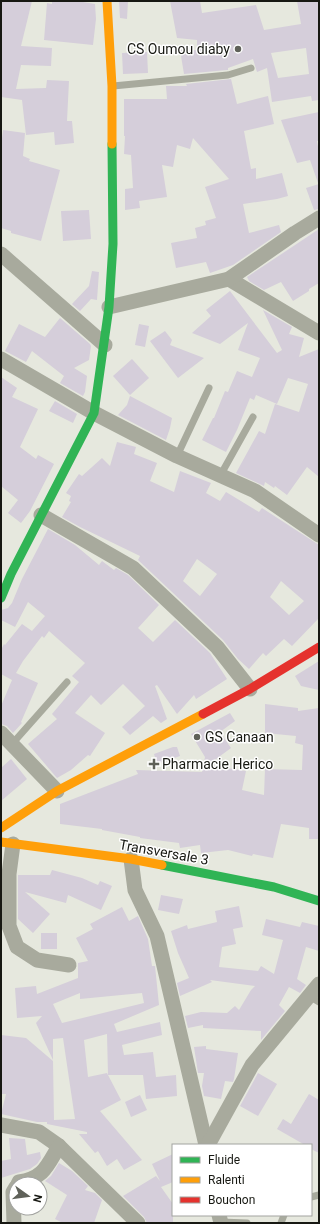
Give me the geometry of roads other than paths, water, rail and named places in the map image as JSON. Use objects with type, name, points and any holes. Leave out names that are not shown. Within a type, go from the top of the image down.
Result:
[{"type":"street","points":[[1,598],[6,570],[41,515],[94,413],[105,345],[113,244],[112,86],[107,1]]},
{"type":"street","points":[[109,307],[229,279],[295,232],[319,218]]},
{"type":"street","points":[[1,254],[105,345]]},
{"type":"street","points":[[229,279],[319,333]]},
{"type":"street","points":[[1,359],[94,413],[177,456],[255,491],[319,535]]},
{"type":"street","points":[[41,515],[133,568],[216,647],[250,689]]},
{"type":"street","points":[[1,828],[57,791],[250,689],[319,647]]},
{"type":"street","points":[[1,732],[57,791]]},
{"type":"street","points":[[7,843],[9,874],[9,926],[18,947],[37,960],[69,965]]},
{"type":"street","name":"Transversale 3","points":[[7,843],[131,859],[274,887],[319,901]]},
{"type":"street","points":[[131,859],[136,890],[157,936],[207,1144]]},
{"type":"street","points":[[208,1144],[252,1065],[314,999],[319,984]]},
{"type":"street","points":[[1,1125],[39,1132],[59,1146],[138,1223]]},
{"type":"street","points":[[36,1176],[43,1172],[59,1146]]},
{"type":"lane","points":[[112,86],[228,75],[251,68]]},
{"type":"lane","points":[[177,456],[209,388]]},
{"type":"lane","points":[[220,476],[253,417]]},
{"type":"lane","points":[[12,744],[67,682]]},
{"type":"lane","points":[[220,1220],[247,1223]]},
{"type":"place","name":"CS Oumou diaby","points":[[238,49]]},
{"type":"place","name":"GS Canaan","points":[[197,737]]},
{"type":"place","name":"Pharmacie Herico","points":[[154,764]]}]
